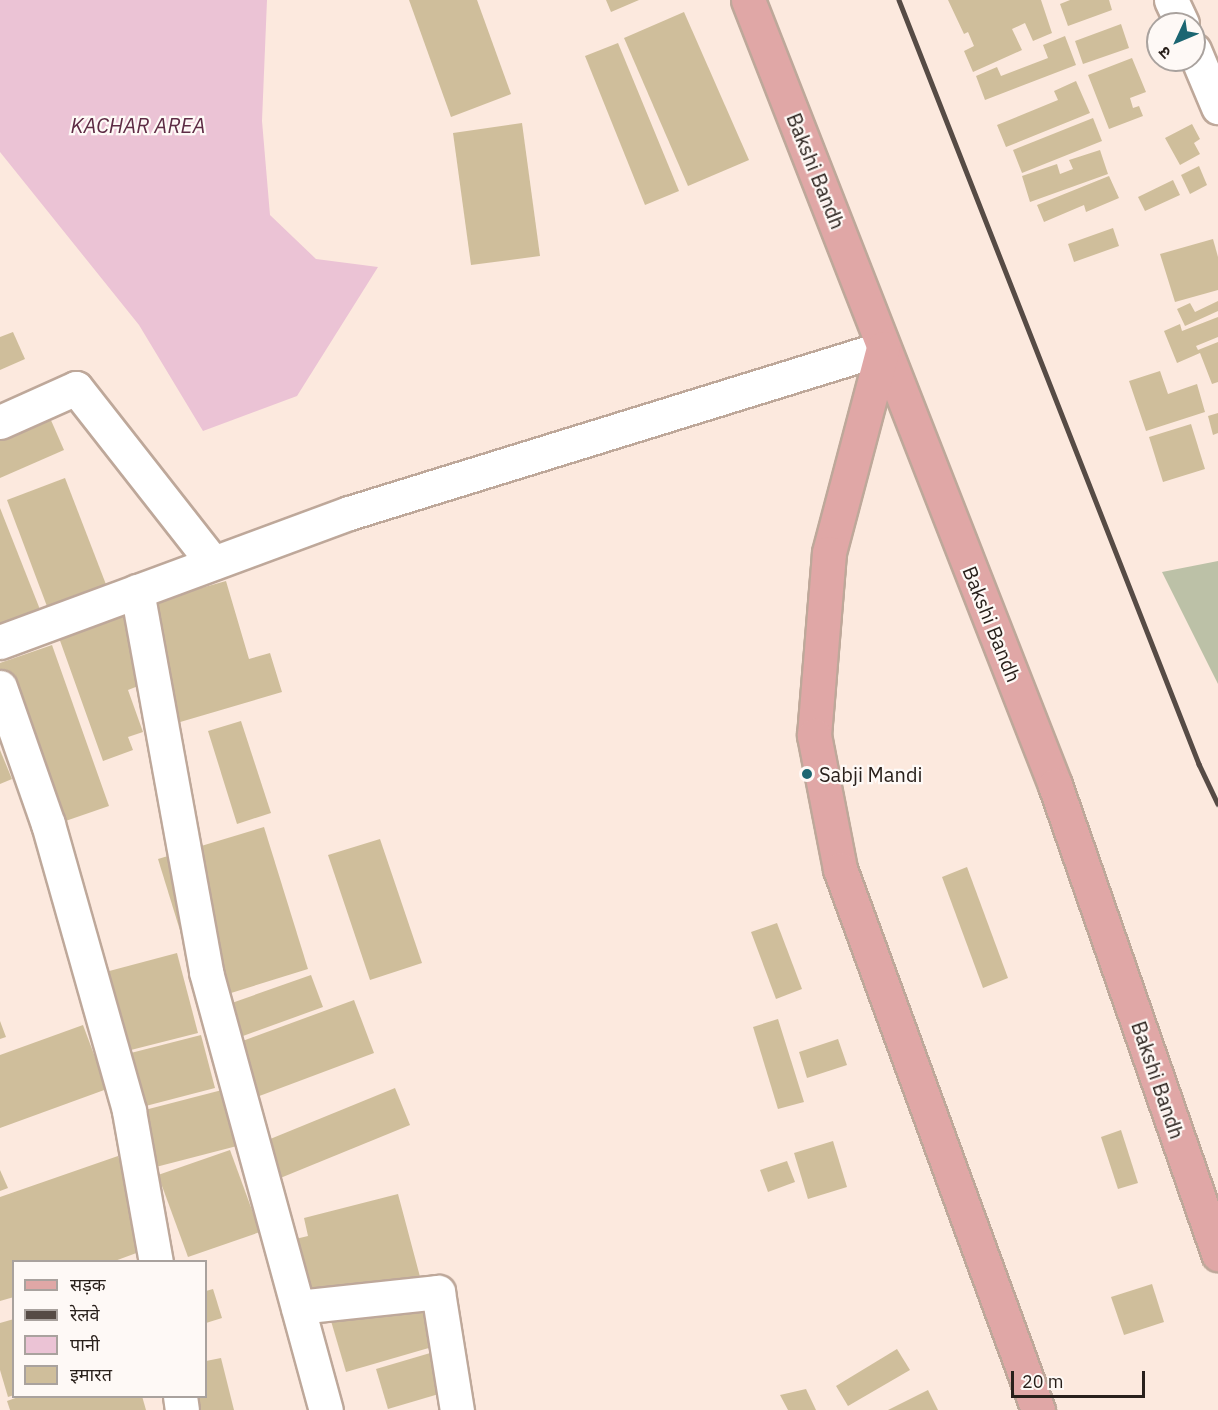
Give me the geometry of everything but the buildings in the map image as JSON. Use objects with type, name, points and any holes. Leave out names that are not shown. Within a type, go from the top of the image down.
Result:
[{"type":"main road","name":"Bakshi Bandh","points":[[747,0],[1056,785],[1218,1254]]},
{"type":"main road","points":[[883,348],[829,553],[815,724],[840,869],[1038,1410]]},
{"type":"street","points":[[1206,66],[1218,107]]},
{"type":"street","points":[[0,642],[349,513],[883,348]]},
{"type":"street","points":[[0,422],[76,388],[213,563]]},
{"type":"street","points":[[137,591],[206,972],[326,1410]]},
{"type":"street","points":[[0,687],[48,824],[129,1111],[156,1260]]},
{"type":"street","points":[[298,1307],[438,1292],[457,1410]]},
{"type":"green space","points":[[1218,561],[1218,684],[1162,572]]},
{"type":"water","name":"KACHAR AREA","points":[[0,0],[267,0],[262,121],[270,215],[316,259],[378,267],[297,396],[203,431],[139,325],[0,152]]},
{"type":"railway","points":[[899,0],[1199,764],[1218,804]]},
{"type":"place","name":"Sabji Mandi","points":[[807,774]]}]
